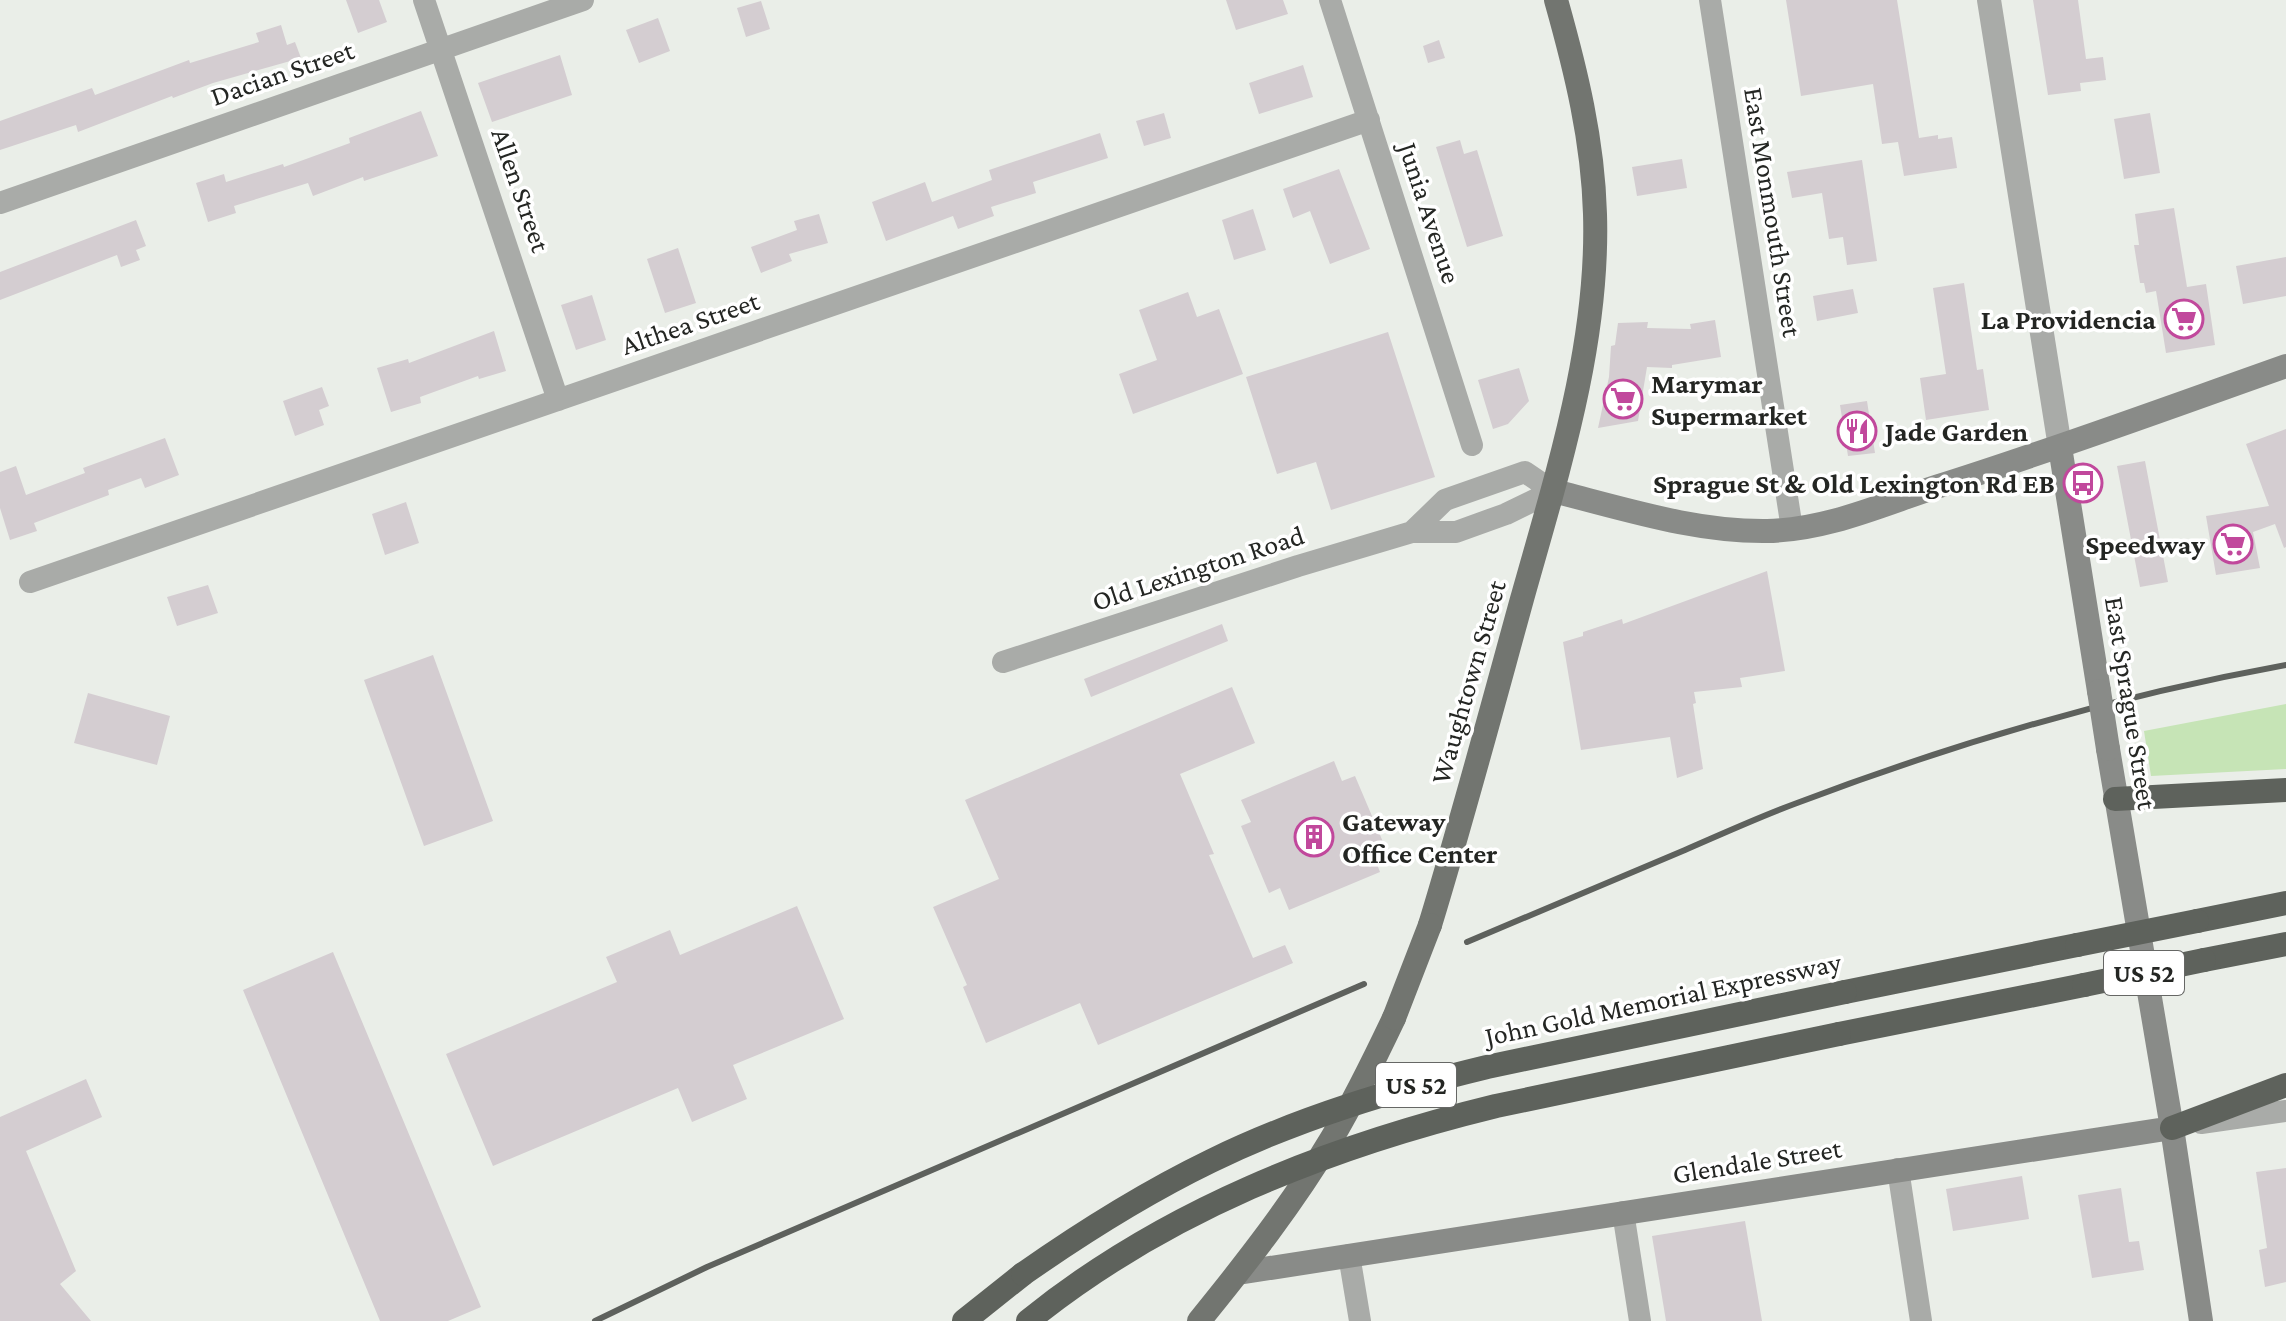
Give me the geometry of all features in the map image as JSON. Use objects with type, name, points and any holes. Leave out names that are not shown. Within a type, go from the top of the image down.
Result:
[{"type":"highway","points":[[2115,799],[2286,790]]},
{"type":"highway","name":"John Gold Memorial Expressway","points":[[964,1321],[1023,1274],[1106,1218],[1212,1160],[1331,1111],[1430,1081],[1547,1052],[2286,903]]},
{"type":"highway","name":"US 52","points":[[1028,1321],[1127,1252],[1229,1196],[1331,1154],[1441,1119],[1839,1034],[2286,944]]},
{"type":"highway","points":[[2172,1128],[2286,1085]]},
{"type":"main road","name":"Waughtown Street","points":[[1199,1321],[1288,1206],[1332,1137],[1394,1018],[1430,925],[1553,491],[1587,336],[1595,262],[1593,174],[1583,102],[1556,0]]},
{"type":"main road","name":"Old Lexington Road","points":[[1553,491],[1689,524],[1743,530],[1792,529],[1833,521],[2060,447],[2286,366]]},
{"type":"main road","name":"East Sprague Street","points":[[2060,447],[2201,1321]]},
{"type":"main road","name":"Glendale Street","points":[[1238,1273],[2172,1128]]},
{"type":"street","name":"Allen Street","points":[[424,0],[558,400]]},
{"type":"street","name":"Dacian Street","points":[[0,203],[583,0]]},
{"type":"street","name":"Junia Avenue","points":[[1330,0],[1472,445]]},
{"type":"street","name":"East Monmouth Street","points":[[1710,0],[1792,529]]},
{"type":"street","name":"East Sprague Street","points":[[1989,0],[2060,447]]},
{"type":"street","name":"Althea Street","points":[[30,582],[1369,120]]},
{"type":"street","name":"Old Lexington Road","points":[[1003,662],[1412,532],[1456,532],[1506,514],[1553,491],[1525,472],[1445,500],[1412,532]]},
{"type":"street","name":"Glendale Street","points":[[2172,1128],[2286,1111]]},
{"type":"street","points":[[1898,1169],[1921,1321]]},
{"type":"street","points":[[1623,1212],[1640,1321]]},
{"type":"street","points":[[1349,1255],[1360,1321]]},
{"type":"green space","points":[[2286,704],[2286,769],[2151,776],[2144,731]]},
{"type":"building","points":[[346,0],[379,0],[387,22],[358,33]]},
{"type":"building","points":[[1226,0],[1283,0],[1288,14],[1236,30]]},
{"type":"building","points":[[1786,0],[1897,0],[1919,138],[1938,135],[1938,139],[1952,137],[1957,168],[1904,176],[1898,142],[1882,144],[1873,84],[1801,96]]},
{"type":"building","points":[[2033,0],[2078,0],[2086,59],[2103,57],[2106,80],[2080,83],[2081,91],[2048,95]]},
{"type":"building","points":[[761,1],[770,29],[746,37],[737,8]]},
{"type":"building","points":[[658,18],[670,51],[639,63],[626,30]]},
{"type":"building","points":[[281,25],[287,45],[295,42],[301,58],[172,96],[78,132],[76,125],[0,150],[0,121],[92,88],[95,95],[189,60],[190,63],[259,42],[256,33]]},
{"type":"building","points":[[1439,40],[1445,58],[1428,63],[1423,46]]},
{"type":"building","points":[[560,55],[572,95],[492,122],[478,83]]},
{"type":"building","points":[[1303,65],[1313,97],[1259,114],[1249,83]]},
{"type":"building","points":[[421,111],[438,156],[364,181],[363,177],[313,196],[308,183],[234,206],[236,213],[208,222],[196,183],[224,174],[226,182],[283,164],[284,167],[350,143],[349,138]]},
{"type":"building","points":[[1164,113],[1171,138],[1144,146],[1136,121]]},
{"type":"building","points":[[2150,113],[2160,173],[2124,179],[2114,119]]},
{"type":"building","points":[[1100,133],[1108,158],[1033,182],[1036,193],[991,207],[994,216],[958,229],[953,216],[886,241],[872,202],[925,182],[932,202],[992,180],[989,170]]},
{"type":"building","points":[[1460,140],[1464,154],[1477,150],[1503,236],[1467,247],[1436,147]]},
{"type":"building","points":[[1682,159],[1687,188],[1637,196],[1632,167]]},
{"type":"building","points":[[1862,160],[1877,261],[1847,265],[1843,237],[1829,239],[1822,193],[1792,198],[1787,172]]},
{"type":"building","points":[[1339,169],[1370,249],[1330,264],[1310,211],[1293,218],[1283,189]]},
{"type":"building","points":[[2174,208],[2187,287],[2206,284],[2215,345],[2166,353],[2156,291],[2146,293],[2144,283],[2140,283],[2134,245],[2139,245],[2135,214]]},
{"type":"building","points":[[1253,209],[1266,250],[1234,260],[1222,220]]},
{"type":"building","points":[[819,214],[828,243],[789,254],[792,261],[761,273],[751,247],[797,230],[794,221]]},
{"type":"building","points":[[136,220],[146,246],[136,250],[140,260],[121,267],[117,255],[0,300],[0,272]]},
{"type":"building","points":[[678,248],[696,303],[665,313],[647,259]]},
{"type":"building","points":[[2286,257],[2286,296],[2243,304],[2236,266]]},
{"type":"building","points":[[1964,283],[1977,370],[1983,369],[1989,410],[1926,420],[1920,378],[1946,374],[1933,288]]},
{"type":"building","points":[[1853,289],[1858,313],[1817,321],[1813,296]]},
{"type":"building","points":[[1188,292],[1197,317],[1219,309],[1243,374],[1133,414],[1119,374],[1157,360],[1139,310]]},
{"type":"building","points":[[592,295],[606,340],[576,350],[561,305]]},
{"type":"building","points":[[1715,320],[1721,357],[1672,365],[1672,368],[1647,367],[1638,421],[1598,428],[1609,377],[1611,346],[1615,345],[1618,323],[1648,322],[1647,328],[1691,329],[1690,324]]},
{"type":"building","points":[[494,331],[506,371],[479,379],[478,376],[420,397],[421,403],[391,412],[377,368],[408,359],[409,363]]},
{"type":"building","points":[[1388,332],[1435,477],[1331,510],[1316,462],[1277,474],[1246,377]]},
{"type":"building","points":[[1519,368],[1529,401],[1508,424],[1493,429],[1478,380]]},
{"type":"building","points":[[322,387],[329,406],[319,410],[324,425],[295,436],[283,401]]},
{"type":"building","points":[[1867,401],[1875,453],[1848,456],[1840,405]]},
{"type":"building","points":[[2286,429],[2286,547],[2275,524],[2253,532],[2260,568],[2216,575],[2206,516],[2269,506],[2246,444]]},
{"type":"building","points":[[165,438],[179,475],[145,488],[141,478],[108,490],[109,495],[34,523],[37,531],[10,540],[0,508],[0,472],[16,466],[26,495],[85,473],[83,468]]},
{"type":"building","points":[[2145,461],[2168,582],[2140,587],[2117,466]]},
{"type":"building","points":[[406,502],[419,543],[385,555],[372,514]]},
{"type":"building","points":[[1767,571],[1785,671],[1740,678],[1742,687],[1694,692],[1703,769],[1677,778],[1670,737],[1581,750],[1563,642],[1583,636],[1583,632],[1622,619],[1623,624]]},
{"type":"building","points":[[208,585],[218,613],[177,626],[167,597]]},
{"type":"building","points":[[1222,624],[1228,641],[1091,697],[1084,679]]},
{"type":"building","points":[[433,655],[493,821],[424,846],[364,680]]},
{"type":"building","points":[[1232,687],[1255,743],[1180,774],[1214,854],[1209,855],[1253,958],[1285,945],[1293,963],[1098,1045],[1080,1003],[986,1043],[963,987],[967,985],[933,907],[999,879],[965,800]]},
{"type":"building","points":[[88,693],[170,716],[157,765],[74,743]]},
{"type":"building","name":"Gateway Office Center","points":[[1334,761],[1342,781],[1355,776],[1386,849],[1373,854],[1380,872],[1289,910],[1280,888],[1269,893],[1241,826],[1251,822],[1241,800]]},
{"type":"building","points":[[797,906],[844,1019],[733,1065],[747,1099],[692,1122],[678,1088],[493,1166],[446,1054],[617,982],[606,957],[670,930],[680,955]]},
{"type":"building","points":[[333,952],[481,1307],[448,1321],[380,1321],[243,990]]},
{"type":"building","points":[[86,1079],[102,1117],[26,1151],[76,1271],[60,1284],[91,1321],[0,1321],[0,1117]]},
{"type":"building","points":[[2286,1168],[2286,1282],[2265,1287],[2259,1250],[2267,1248],[2256,1172]]},
{"type":"building","points":[[2022,1176],[2029,1219],[1953,1231],[1946,1189]]},
{"type":"building","points":[[2121,1188],[2129,1242],[2139,1241],[2144,1270],[2092,1278],[2078,1195]]},
{"type":"building","points":[[1745,1221],[1762,1321],[1666,1321],[1652,1236]]},
{"type":"railway","points":[[1467,942],[1769,814],[1917,760],[2100,706],[2286,665]]},
{"type":"railway","points":[[595,1321],[707,1267],[1364,984]]},
{"type":"place","name":"La Providencia","points":[[2184,319]]},
{"type":"place","name":"Marymar Supermarket","points":[[1623,399]]},
{"type":"place","name":"Jade Garden","points":[[1857,431]]},
{"type":"place","name":"Sprague St & Old Lexington Rd EB","points":[[2083,483]]},
{"type":"place","name":"Speedway","points":[[2233,544]]},
{"type":"place","name":"Gateway Office Center","points":[[1314,837]]}]
